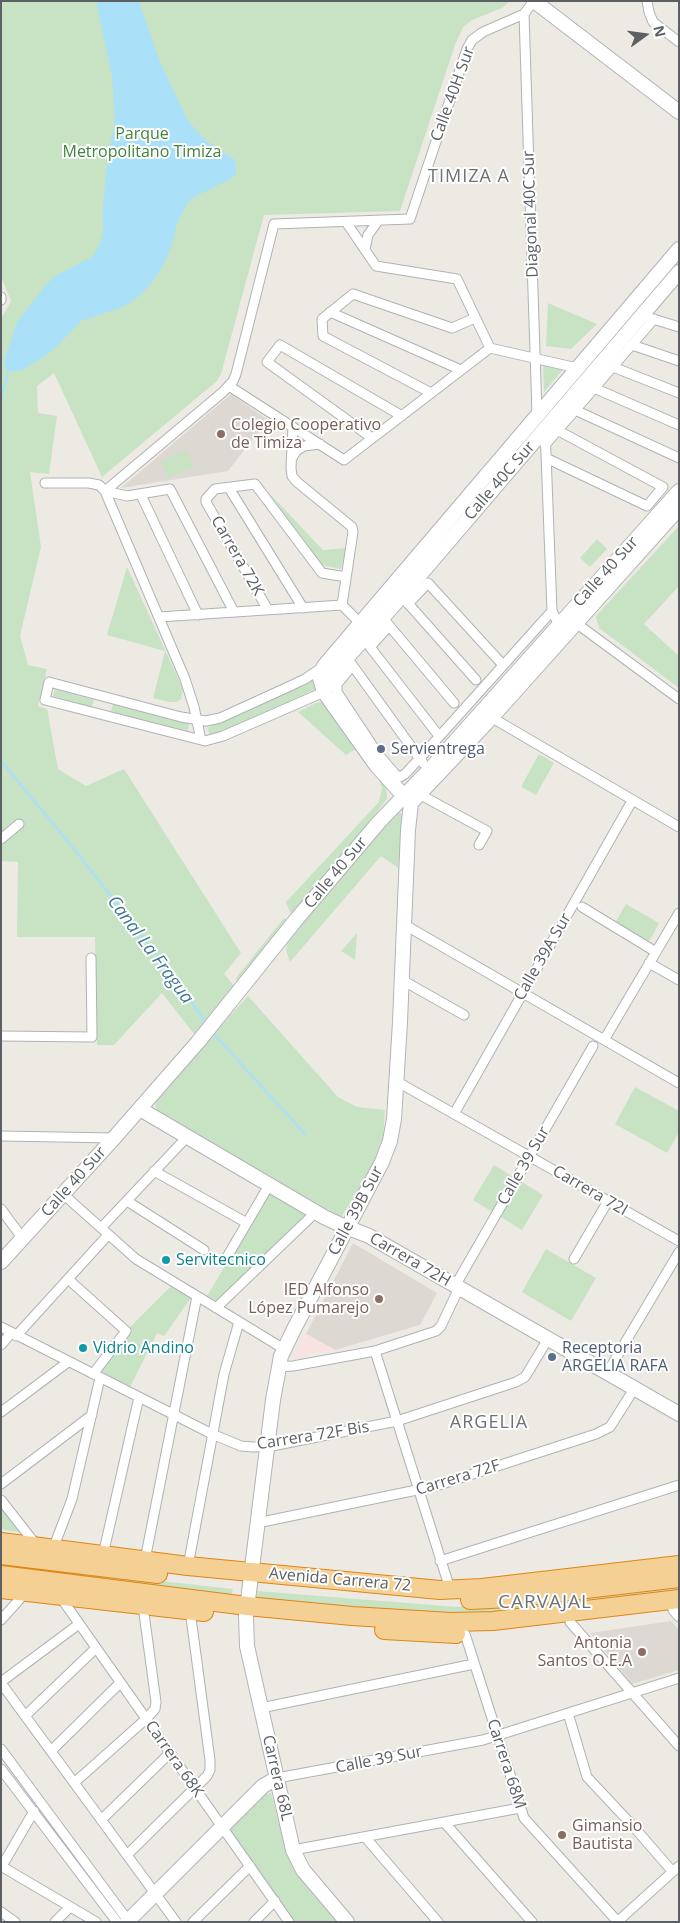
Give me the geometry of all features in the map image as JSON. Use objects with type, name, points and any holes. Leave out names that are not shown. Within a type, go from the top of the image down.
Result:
[{"type":"highway","name":"Avenida Carrera 72","points":[[1,1542],[45,1548],[108,1562]]},
{"type":"highway","name":"Avenida Carrera 72","points":[[1,1554],[108,1562],[421,1600],[456,1601],[510,1598],[679,1578]]},
{"type":"highway","name":"Avenida Carrera 72","points":[[145,1560],[250,1578],[430,1589],[482,1588],[679,1566]]},
{"type":"highway","points":[[108,1562],[145,1560]]},
{"type":"highway","name":"Avenida Carrera 72","points":[[2,1585],[246,1611],[420,1633],[465,1634],[677,1609]]},
{"type":"highway","name":"Avenida Carrera 72","points":[[2,1585],[26,1592],[190,1610],[471,1622],[677,1609]]},
{"type":"street","points":[[647,1],[650,18],[656,25],[679,42]]},
{"type":"street","points":[[534,2],[679,112]]},
{"type":"street","name":"Calle 40H Sur","points":[[378,221],[410,220],[467,49],[472,40],[483,32],[524,14],[534,2]]},
{"type":"street","name":"Diagonal 40C Sur","points":[[524,14],[537,414]]},
{"type":"street","points":[[105,491],[229,386],[236,374],[274,224],[378,221]]},
{"type":"street","points":[[365,249],[368,235],[378,221]]},
{"type":"street","points":[[346,222],[376,266],[457,279],[490,348],[577,368]]},
{"type":"street","name":"Calle 40C Sur","points":[[324,666],[364,628],[497,462],[679,249]]},
{"type":"street","name":"Calle 40C Sur","points":[[551,429],[575,410],[632,345],[648,317],[679,272]]},
{"type":"street","points":[[431,393],[323,336],[322,319],[353,294],[452,328],[475,318]]},
{"type":"street","points":[[626,310],[679,327]]},
{"type":"street","points":[[330,312],[461,370]]},
{"type":"street","name":"Calle 40C Sur","points":[[439,736],[370,647],[386,622],[508,471],[551,429],[648,317]]},
{"type":"street","points":[[372,438],[266,362],[280,345],[402,416]]},
{"type":"street","points":[[632,345],[679,361]]},
{"type":"street","points":[[229,386],[344,460],[490,348]]},
{"type":"street","points":[[612,367],[679,393]]},
{"type":"street","points":[[594,388],[679,425]]},
{"type":"street","points":[[575,410],[679,458]]},
{"type":"street","points":[[293,427],[292,476],[349,524],[353,532],[342,606]]},
{"type":"street","points":[[546,458],[647,506],[663,488],[551,429],[546,445],[546,458],[552,611],[559,625]]},
{"type":"street","points":[[291,460],[300,448],[320,444]]},
{"type":"street","points":[[497,462],[508,471]]},
{"type":"street","points":[[45,483],[90,483],[99,485],[105,491],[190,693],[201,740]]},
{"type":"street","points":[[303,608],[228,488],[254,483],[257,485],[322,573],[346,577]]},
{"type":"street","name":"Carrera 72K","points":[[228,488],[215,489],[206,499],[206,502],[268,610]]},
{"type":"street","points":[[105,491],[127,496],[170,489],[234,612]]},
{"type":"street","name":"Calle 40 Sur","points":[[1,1262],[198,1042],[378,822],[418,796],[559,625],[679,491]]},
{"type":"street","points":[[142,495],[198,615]]},
{"type":"street","name":"Calle 40 Sur","points":[[418,796],[429,770],[576,623],[679,508]]},
{"type":"street","name":"Calle 40C Sur","points":[[404,600],[428,583],[503,665]]},
{"type":"street","points":[[404,600],[476,680]]},
{"type":"street","points":[[159,617],[342,606],[364,628]]},
{"type":"street","name":"Calle 40 Sur","points":[[341,707],[395,774],[402,776],[552,611]]},
{"type":"street","points":[[386,622],[454,703]]},
{"type":"street","name":"Calle 40C Sur","points":[[364,628],[386,622]]},
{"type":"street","points":[[576,623],[679,700]]},
{"type":"street","name":"Calle 40C Sur","points":[[324,692],[332,675],[349,662],[364,628]]},
{"type":"street","points":[[429,770],[349,662],[336,688],[341,707],[376,765],[418,796],[487,831],[479,845]]},
{"type":"street","points":[[324,666],[305,680],[214,720],[197,720],[49,682],[45,700],[201,740],[210,740],[324,692]]},
{"type":"street","points":[[324,666],[320,678],[324,692],[341,707]]},
{"type":"street","points":[[100,714],[105,696]]},
{"type":"street","points":[[487,714],[679,827]]},
{"type":"street","name":"Calle 39B Sur","points":[[246,1611],[266,1446],[278,1367],[284,1349],[386,1152],[394,1119],[405,925],[408,830],[418,796]]},
{"type":"street","name":"Calle 39A Sur","points":[[454,1114],[632,801]]},
{"type":"street","points":[[1,839],[19,824]]},
{"type":"street","points":[[582,907],[656,952]]},
{"type":"street","points":[[604,1040],[679,913]]},
{"type":"street","points":[[405,925],[679,1084]]},
{"type":"street","points":[[1,1036],[92,1037],[91,958]]},
{"type":"street","points":[[650,963],[679,980]]},
{"type":"street","points":[[402,980],[464,1015]]},
{"type":"street","name":"Calle 39 Sur","points":[[375,1351],[431,1333],[441,1326],[457,1287],[593,1046]]},
{"type":"street","name":"Carrera 72I","points":[[396,1081],[679,1241]]},
{"type":"street","name":"Carrera 72H","points":[[140,1109],[316,1212],[347,1228],[369,1236],[679,1414]]},
{"type":"street","points":[[1,1136],[114,1138]]},
{"type":"street","points":[[101,1228],[186,1137]]},
{"type":"street","points":[[154,1171],[247,1223]]},
{"type":"street","points":[[226,1257],[265,1192]]},
{"type":"street","points":[[63,1194],[136,1259],[284,1349]]},
{"type":"street","points":[[127,1200],[204,1250]]},
{"type":"street","points":[[574,1259],[608,1201]]},
{"type":"street","points":[[1,1209],[23,1239]]},
{"type":"street","points":[[216,1308],[316,1212]]},
{"type":"street","points":[[1,1345],[68,1279],[108,1235]]},
{"type":"street","points":[[607,1373],[679,1252]]},
{"type":"street","points":[[1,1500],[45,1548],[72,1499],[92,1415],[96,1376],[126,1331],[68,1279]]},
{"type":"street","points":[[145,1560],[197,1296]]},
{"type":"street","points":[[188,1566],[224,1374],[239,1322]]},
{"type":"street","name":"Carrera 72F Bis","points":[[1,1327],[212,1434],[241,1446],[266,1446],[397,1422],[516,1382],[525,1377],[548,1339]]},
{"type":"street","points":[[278,1367],[375,1351],[450,1589]]},
{"type":"street","points":[[1,1412],[68,1362]]},
{"type":"street","name":"Carrera 72F","points":[[257,1523],[418,1490],[604,1431],[610,1427],[634,1389]]},
{"type":"street","points":[[108,1562],[139,1397]]},
{"type":"street","points":[[1,1484],[92,1415]]},
{"type":"street","points":[[440,1561],[679,1485]]},
{"type":"street","points":[[1,1620],[26,1592]]},
{"type":"street","name":"Carrera 68K","points":[[59,1595],[289,1922]]},
{"type":"street","points":[[74,1783],[155,1709],[156,1702],[143,1606]]},
{"type":"street","points":[[127,1855],[207,1776],[210,1770],[190,1610]]},
{"type":"street","name":"Carrera 68L","points":[[246,1611],[247,1646],[293,1850],[303,1870],[347,1922]]},
{"type":"street","points":[[570,1622],[679,1746]]},
{"type":"street","points":[[79,1624],[1,1683],[176,1922]]},
{"type":"street","name":"Carrera 68M","points":[[465,1634],[524,1818],[618,1922]]},
{"type":"street","points":[[26,1716],[96,1648]]},
{"type":"street","points":[[261,1708],[474,1664]]},
{"type":"street","name":"Calle 39 Sur","points":[[125,1921],[263,1786],[278,1778],[483,1740],[679,1678]]},
{"type":"street","points":[[51,1751],[120,1683]]},
{"type":"street","points":[[568,1713],[587,1778],[676,1868],[618,1922]]},
{"type":"street","points":[[1,1749],[125,1921]]},
{"type":"street","points":[[101,1820],[170,1753]]},
{"type":"street","points":[[1,1769],[34,1812],[125,1921]]},
{"type":"street","points":[[293,1850],[520,1808]]},
{"type":"street","points":[[34,1812],[2,1866],[96,1922]]},
{"type":"street","points":[[444,1822],[532,1922]]},
{"type":"street","points":[[365,1837],[438,1922]]},
{"type":"street","points":[[193,1922],[250,1866]]},
{"type":"street","points":[[254,1922],[275,1901]]},
{"type":"street","points":[[55,1922],[70,1906]]},
{"type":"street","points":[[1,1912],[15,1922]]},
{"type":"shaded area","name":"Colegio Cooperativo de Timiza","points":[[231,394],[268,420],[228,471],[121,488]]},
{"type":"shaded area","name":"IED Alfonso López Pumarejo","points":[[353,1243],[437,1293],[420,1325],[335,1350],[306,1334]]},
{"type":"shaded area","points":[[306,1334],[335,1350],[291,1358]]},
{"type":"shaded area","name":"Antonia Santos O.E.A","points":[[671,1621],[679,1630],[679,1670],[632,1684],[590,1633]]},
{"type":"green space","name":"Parque Metropolitano Timiza","points":[[1,1],[510,1],[502,8],[472,20],[463,27],[455,45],[400,211],[264,215],[221,374],[217,381],[102,477],[54,373],[37,386],[38,413],[57,416],[49,474],[30,472],[41,547],[20,636],[28,665],[47,669],[38,706],[47,709],[58,769],[86,786],[124,769],[241,953],[224,974],[235,987],[194,1034],[162,993],[114,1045],[97,1045],[95,937],[17,937],[18,862],[1,861],[1,319],[11,301],[1,277]]},
{"type":"green space","points":[[548,303],[597,324],[571,349],[546,346]]},
{"type":"green space","points":[[543,364],[565,367],[544,392]]},
{"type":"green space","points":[[187,450],[194,467],[168,478],[161,462]]},
{"type":"green space","points":[[269,493],[323,550],[346,548],[341,569],[322,565]]},
{"type":"green space","points":[[679,526],[679,586],[644,624],[679,656],[679,688],[599,628],[596,616]]},
{"type":"green space","points":[[597,539],[607,549],[590,567],[580,558]]},
{"type":"green space","points":[[127,567],[183,689],[181,699],[176,702],[153,698],[165,651],[107,635]]},
{"type":"green space","points":[[316,677],[318,688],[211,737],[207,728],[302,686]]},
{"type":"green space","points":[[55,689],[94,700],[92,707],[53,696]]},
{"type":"green space","points":[[321,702],[326,705],[356,749],[346,755],[298,712]]},
{"type":"green space","points":[[113,704],[189,723],[188,731],[111,712]]},
{"type":"green space","points":[[539,754],[554,763],[536,795],[521,787]]},
{"type":"green space","points":[[379,780],[386,788],[387,799],[294,915],[290,912],[286,902],[379,802],[382,788]]},
{"type":"green space","points":[[396,810],[403,815],[398,868],[381,856],[290,962],[286,950],[288,941]]},
{"type":"green space","points":[[626,904],[659,923],[649,942],[615,923]]},
{"type":"green space","points":[[284,918],[289,921],[239,982],[236,978]]},
{"type":"green space","points":[[357,933],[355,960],[341,951]]},
{"type":"green space","points":[[248,996],[338,1097],[357,1107],[385,1110],[383,1137],[374,1160],[365,1181],[341,1217],[157,1113],[155,1102],[203,1045]]},
{"type":"green space","points":[[635,1087],[679,1111],[679,1132],[667,1153],[615,1124]]},
{"type":"green space","points":[[494,1165],[543,1195],[522,1230],[473,1200]]},
{"type":"green space","points":[[270,1191],[310,1214],[217,1301],[207,1296]]},
{"type":"green space","points":[[546,1249],[596,1278],[571,1321],[522,1292]]},
{"type":"green space","points":[[172,1285],[191,1298],[164,1336],[157,1333],[129,1389],[101,1371],[129,1328]]},
{"type":"green space","points":[[1,1506],[20,1532],[4,1530],[1,1526]]},
{"type":"green space","points":[[1,1562],[233,1589],[230,1599],[1,1571]]},
{"type":"green space","points":[[679,1585],[679,1597],[473,1619],[256,1602],[257,1591],[457,1607]]},
{"type":"green space","points":[[271,1793],[294,1870],[339,1922],[292,1922],[226,1828],[261,1796]]},
{"type":"water","points":[[96,1],[139,1],[160,62],[187,119],[208,142],[234,159],[236,174],[231,179],[188,202],[178,221],[171,248],[164,264],[152,283],[138,297],[123,307],[81,321],[55,348],[42,358],[20,371],[8,371],[5,368],[4,362],[17,322],[55,276],[92,257],[99,246],[103,233],[103,206],[108,156],[115,121],[112,76]]},
{"type":"waterway","name":"Canal La Fragua","points":[[1,399],[8,371]]},
{"type":"waterway","name":"Canal La Fragua","points":[[1,761],[79,855],[184,991],[206,1023]]},
{"type":"waterway","name":"Canal La Fragua","points":[[212,1032],[305,1134]]},
{"type":"place","name":"Colegio Cooperativo de Timiza","points":[[221,434]]},
{"type":"place","name":"Servientrega","points":[[381,749]]},
{"type":"place","name":"Servitecnico","points":[[166,1260]]},
{"type":"place","name":"IED Alfonso López Pumarejo","points":[[379,1299]]},
{"type":"place","name":"Vidrio Andino","points":[[83,1348]]},
{"type":"place","name":"Receptoria ARGELIA RAFA","points":[[552,1357]]},
{"type":"place","name":"Antonia Santos O.E.A","points":[[642,1652]]},
{"type":"place","name":"Gimansio Bautista","points":[[562,1835]]},
{"type":"district","name":"TIMIZA A","points":[[469,177]]},
{"type":"district","name":"ARGELIA","points":[[489,1423]]},
{"type":"district","name":"CARVAJAL","points":[[545,1603]]}]
